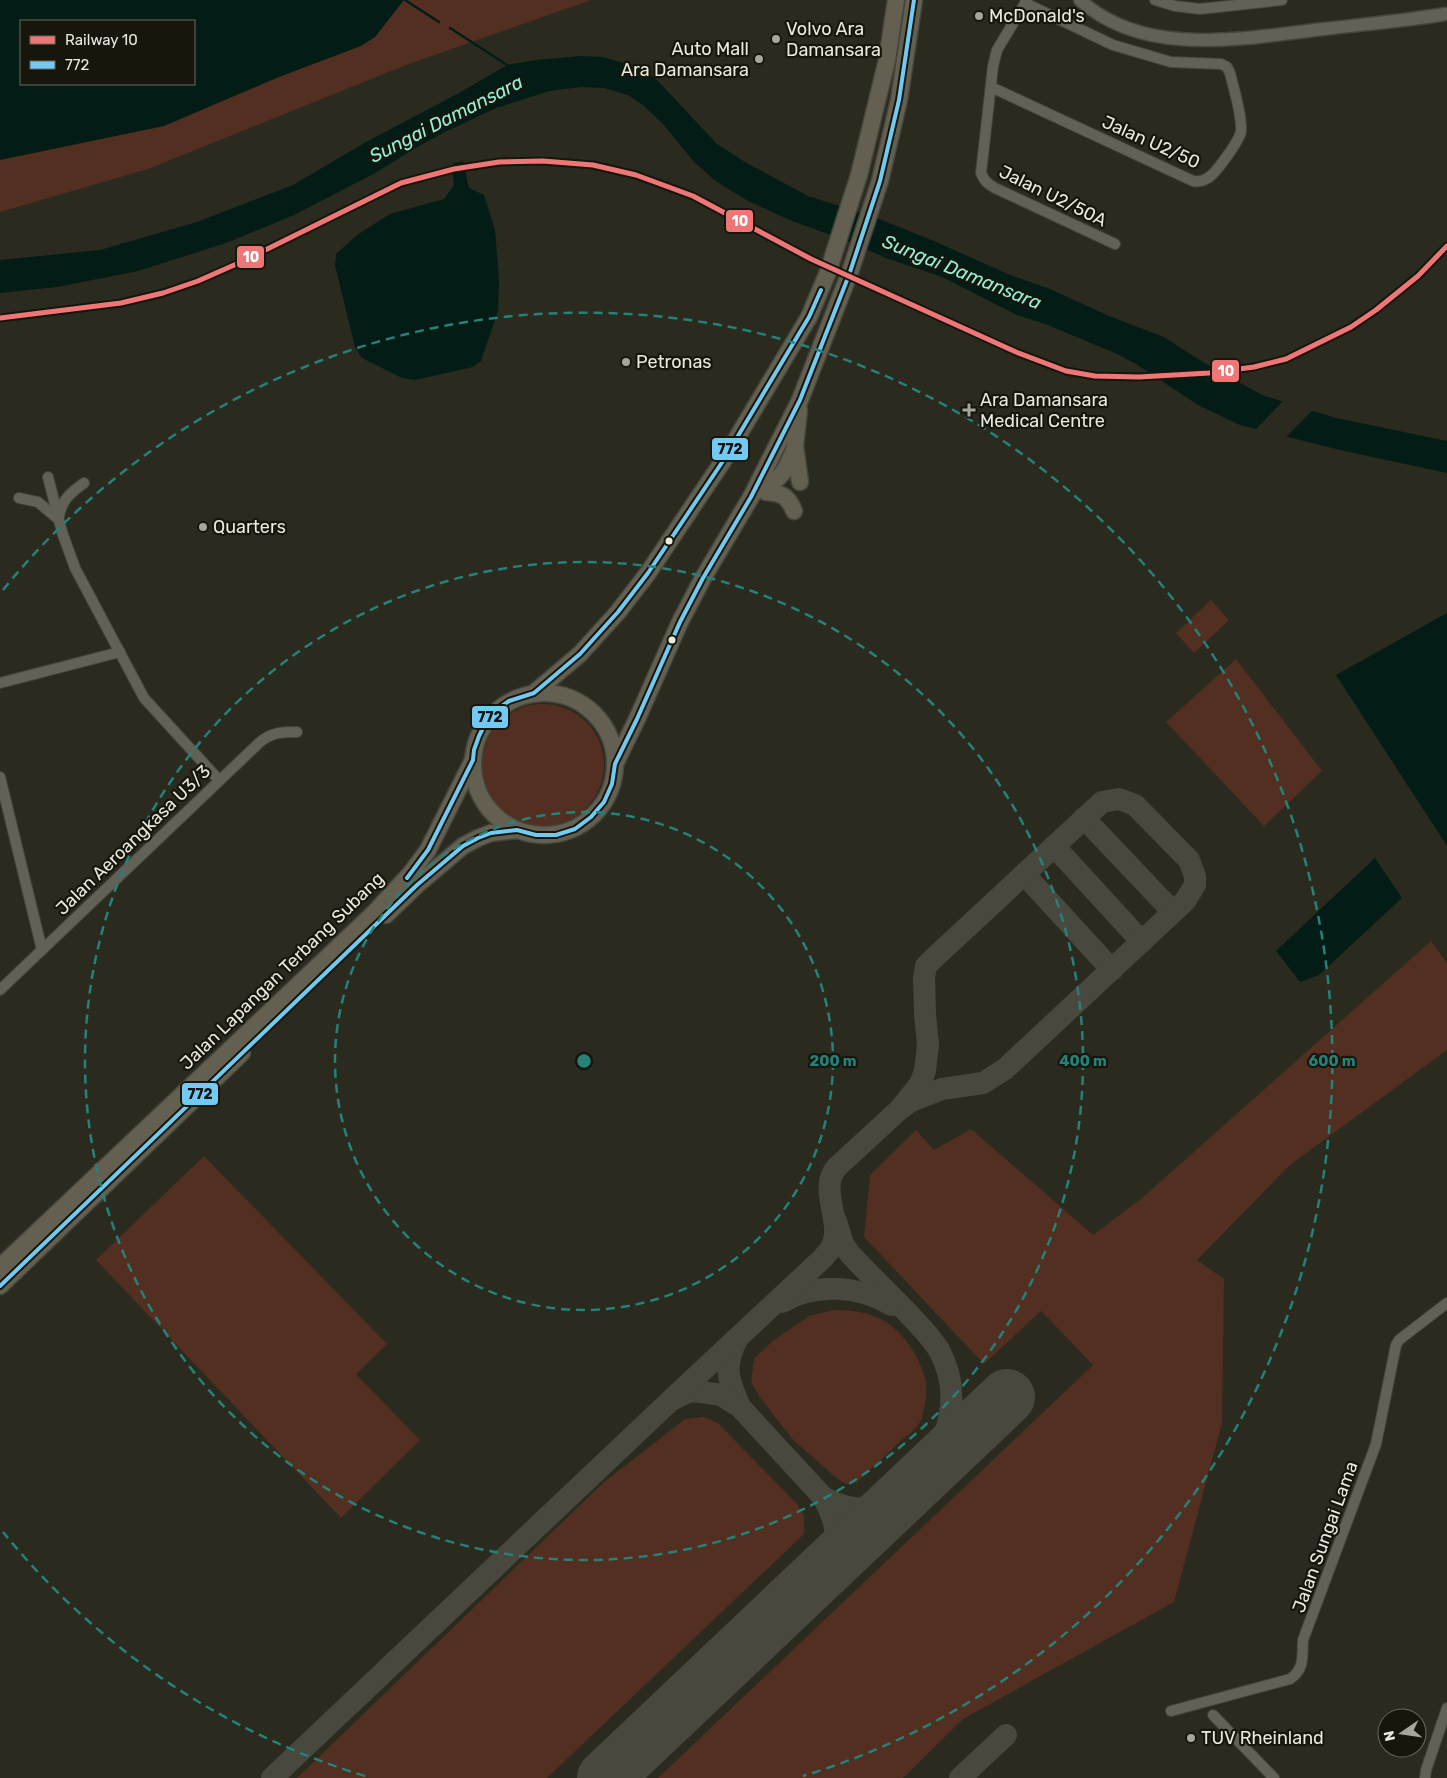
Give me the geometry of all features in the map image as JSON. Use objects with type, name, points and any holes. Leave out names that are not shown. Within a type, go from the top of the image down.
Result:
[{"type":"main road","points":[[534,693],[580,654],[618,612],[648,573],[724,461],[808,318],[828,272],[859,175],[887,60],[896,0]]},
{"type":"main road","points":[[615,764],[638,718],[680,622],[703,578],[757,493],[800,400],[849,275],[880,181],[899,100],[914,0]]},
{"type":"main road","points":[[757,493],[796,483],[796,446],[800,400]]},
{"type":"main road","points":[[757,493],[773,484],[782,476],[796,446]]},
{"type":"main road","points":[[757,493],[781,494],[787,497],[794,511]]},
{"type":"main road","points":[[534,693],[554,693],[573,699],[590,710],[604,726],[612,744],[615,764],[612,784],[604,802],[591,817],[575,828],[556,835],[536,835],[517,830],[498,819],[484,802],[475,782],[473,760],[479,736],[486,722],[495,711],[510,701],[534,693]]},
{"type":"main road","name":"Jalan Lapangan Terbang Subang","points":[[0,1267],[374,914],[411,873],[428,850],[473,760]]},
{"type":"main road","name":"Jalan Lapangan Terbang Subang","points":[[0,1286],[417,885],[463,846],[491,834],[517,830]]},
{"type":"street","points":[[1080,0],[1108,20],[1136,31],[1196,41],[1297,32],[1445,14]]},
{"type":"street","points":[[1155,0],[1175,6],[1200,9],[1282,0]]},
{"type":"street","name":"Jalan U2/50","points":[[991,87],[1193,181],[1202,181],[1211,176],[1239,138],[1241,131],[1240,119],[1227,67],[1222,64],[1171,62],[1113,45],[1026,1]]},
{"type":"street","name":"Jalan U2/50A","points":[[1026,1],[998,50],[993,66],[981,173],[988,184],[995,188],[1116,244]]},
{"type":"street","points":[[48,476],[58,520],[75,568],[144,698],[150,707],[219,780]]},
{"type":"street","points":[[58,520],[61,506],[68,494],[84,483]]},
{"type":"street","points":[[19,498],[38,502],[58,520]]},
{"type":"street","points":[[0,683],[120,652]]},
{"type":"street","name":"Jalan Aeroangkasa U3/3","points":[[0,990],[266,737],[284,732],[298,732]]},
{"type":"street","points":[[0,777],[42,950]]},
{"type":"street","points":[[0,1253],[20,1248]]},
{"type":"street","name":"Jalan Sungai Lama","points":[[1170,1711],[1290,1679],[1298,1674],[1302,1665],[1303,1640],[1376,1444],[1396,1345],[1399,1340],[1447,1303]]},
{"type":"street","points":[[1425,1778],[1447,1708]]},
{"type":"street","points":[[1213,1715],[1274,1778]]},
{"type":"shaded area","points":[[0,0],[591,0],[406,65],[148,169],[0,212]]},
{"type":"shaded area","points":[[1211,600],[1229,620],[1194,653],[1176,633]]},
{"type":"shaded area","points":[[1236,659],[1322,771],[1264,826],[1166,722]]},
{"type":"shaded area","points":[[543,704],[555,705],[566,709],[577,714],[586,722],[594,731],[599,742],[603,753],[603,777],[599,788],[594,799],[586,808],[577,816],[566,821],[555,825],[543,826],[531,825],[520,821],[509,816],[500,808],[492,799],[487,788],[483,777],[482,765],[483,753],[487,742],[492,731],[500,722],[509,714],[520,709],[531,705]]},
{"type":"shaded area","points":[[1431,941],[1447,963],[1447,1050],[1290,1165],[1197,1260],[1224,1279],[1222,1423],[1174,1602],[963,1719],[903,1778],[658,1778],[1093,1365],[1041,1311],[984,1364],[864,1237],[870,1175],[916,1130],[934,1150],[971,1129],[1093,1235],[1142,1198]]},
{"type":"shaded area","points":[[204,1156],[387,1344],[356,1374],[420,1440],[341,1518],[96,1260]]},
{"type":"shaded area","points":[[834,1310],[867,1314],[893,1327],[905,1339],[915,1354],[926,1381],[925,1406],[922,1418],[917,1426],[856,1483],[846,1484],[794,1441],[761,1399],[751,1382],[754,1358],[774,1340],[809,1316]]},
{"type":"shaded area","points":[[704,1417],[718,1423],[797,1504],[804,1515],[804,1534],[547,1778],[297,1778],[603,1483],[685,1419]]},
{"type":"water","points":[[0,0],[404,0],[375,37],[361,46],[279,77],[164,126],[0,160]]},
{"type":"water","name":"Sungai Damansara","points":[[581,56],[603,57],[638,67],[657,80],[717,144],[745,162],[808,196],[874,217],[1010,275],[1050,289],[1109,316],[1164,337],[1206,364],[1262,395],[1336,418],[1447,441],[1447,473],[1340,450],[1240,425],[1198,405],[1136,364],[1115,353],[1045,324],[1017,315],[942,277],[886,258],[845,240],[792,221],[748,201],[717,182],[694,162],[663,124],[643,105],[628,95],[604,88],[581,87],[549,91],[496,108],[443,133],[377,172],[294,215],[226,243],[138,271],[57,287],[0,293],[0,260],[100,250],[197,222],[293,185],[366,142],[461,92],[507,65]]},
{"type":"water","points":[[463,161],[469,188],[484,195],[495,230],[499,280],[498,311],[481,361],[473,367],[415,380],[402,378],[362,358],[355,347],[335,265],[336,254],[357,235],[390,214],[444,199],[454,185],[452,164]]},
{"type":"water","points":[[1447,613],[1447,846],[1336,675]]},
{"type":"water","points":[[1375,858],[1402,898],[1319,975],[1300,982],[1276,951]]},
{"type":"pier","points":[[1284,400],[1314,409],[1284,439],[1254,431]]},
{"type":"waterway","points":[[405,0],[439,22]]},
{"type":"waterway","name":"Sungai Damansara","points":[[450,28],[507,65],[508,68]]},
{"type":"taxiway","points":[[272,1778],[823,1258],[830,1249],[834,1238],[835,1228],[830,1185],[837,1167],[911,1101],[942,1089],[983,1083],[1005,1069],[1185,901],[1195,885],[1195,876],[1189,860],[1135,805],[1119,799],[1102,802],[926,966],[924,978],[928,1045],[925,1071],[920,1084],[900,1109]]},
{"type":"taxiway","points":[[1084,818],[1173,912]]},
{"type":"taxiway","points":[[1054,846],[1142,942]]},
{"type":"taxiway","points":[[1024,874],[1112,970]]},
{"type":"taxiway","points":[[836,1221],[843,1244],[850,1254],[927,1334],[939,1350],[947,1367],[951,1384],[949,1417],[938,1449],[920,1479]]},
{"type":"taxiway","points":[[782,1302],[809,1291],[838,1289],[866,1294],[892,1305]]},
{"type":"taxiway","points":[[737,1339],[730,1358],[729,1373],[732,1389],[740,1407]]},
{"type":"taxiway","points":[[674,1399],[690,1391],[701,1392],[721,1395],[740,1407],[823,1497],[833,1518],[836,1535],[831,1552],[821,1573]]},
{"type":"taxiway","points":[[823,1497],[831,1502],[848,1507],[873,1508],[891,1506]]},
{"type":"taxiway","points":[[960,1778],[1006,1735]]},
{"type":"runway","points":[[605,1778],[1007,1397]]},
{"type":"rail line","name":"10","points":[[0,318],[121,303],[163,293],[198,281],[241,262],[401,183],[454,169],[499,162],[543,161],[593,165],[636,175],[693,196],[811,259],[1016,352],[1066,371],[1095,376],[1139,377],[1209,373],[1254,367],[1286,359],[1351,327],[1376,310],[1418,276],[1447,246]]},
{"type":"transit line","name":"772","points":[[0,1286],[417,885],[463,846],[491,833],[517,830],[536,835],[556,835],[575,829],[591,817],[604,802],[612,784],[615,764],[680,622],[703,578],[751,497],[800,400],[849,275],[880,181],[899,100],[914,0]]},
{"type":"transit line","name":"772","points":[[407,878],[428,850],[473,760],[474,750],[486,722],[495,711],[509,701],[534,693],[580,654],[618,612],[648,573],[723,461],[809,317],[821,290]]},
{"type":"place","name":"McDonald's","points":[[979,16]]},
{"type":"place","name":"Volvo Ara Damansara","points":[[776,39]]},
{"type":"place","name":"Auto Mall Ara Damansara","points":[[759,59]]},
{"type":"place","name":"Petronas","points":[[626,362]]},
{"type":"place","name":"Ara Damansara Medical Centre","points":[[969,410]]},
{"type":"place","name":"Quarters","points":[[203,527]]},
{"type":"place","name":"TUV Rheinland","points":[[1191,1738]]}]
